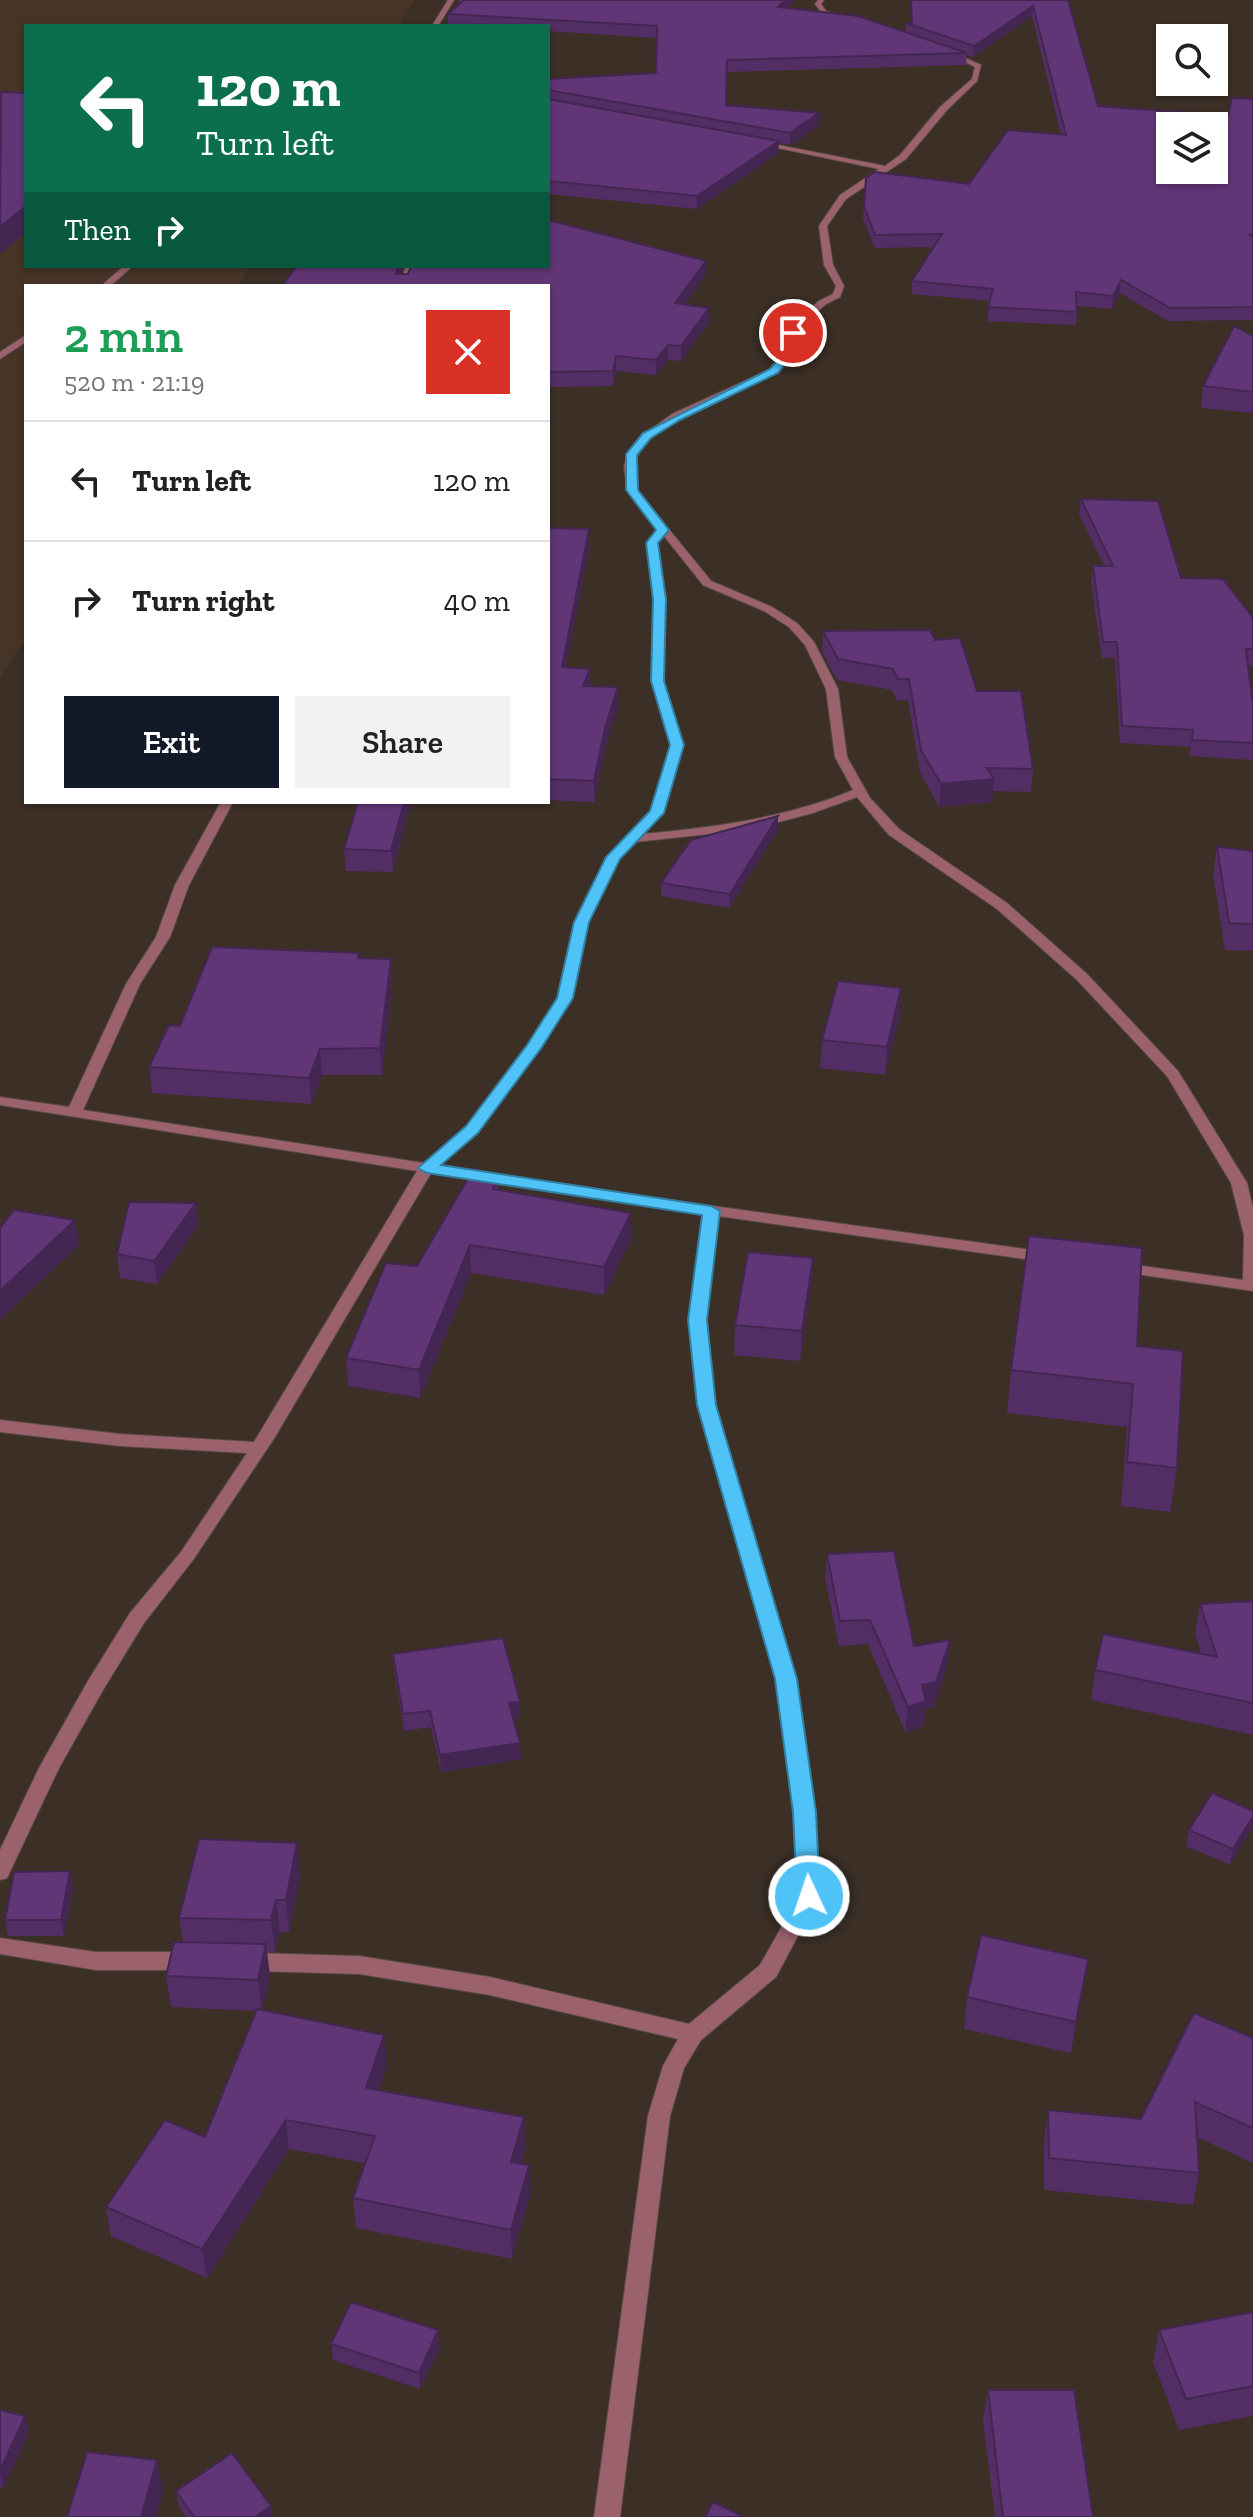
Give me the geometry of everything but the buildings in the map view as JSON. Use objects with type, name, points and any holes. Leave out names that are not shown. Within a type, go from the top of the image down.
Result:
[{"type":"street","points":[[436,24],[451,0]]},
{"type":"street","points":[[821,0],[818,4],[824,12],[851,20]]},
{"type":"street","points":[[937,47],[979,66],[975,80],[944,108],[903,157],[843,197],[830,211],[823,226],[826,258],[832,278],[840,286],[837,295],[822,301],[806,315],[793,333],[788,354],[774,371],[657,429],[631,454],[632,490],[707,583],[768,609],[793,625],[810,644],[832,689],[841,757],[860,791],[894,832],[1002,906],[1082,977],[1173,1074],[1239,1183],[1252,1235],[1252,1286],[1100,1265]]},
{"type":"street","points":[[747,141],[885,168]]},
{"type":"street","points":[[107,284],[127,268]]},
{"type":"street","points":[[0,356],[24,339]]},
{"type":"street","points":[[0,1872],[49,1768],[95,1686],[137,1618],[187,1556],[259,1448],[427,1168],[472,1130],[534,1047],[565,998],[581,922],[613,857],[657,813],[677,745],[658,681],[659,599],[652,543],[663,530]]},
{"type":"street","points":[[631,839],[677,835],[830,806],[860,791]]},
{"type":"street","points":[[74,1112],[133,984],[163,937],[182,885],[226,804]]},
{"type":"street","points":[[0,1101],[711,1211],[1069,1260]]},
{"type":"street","points":[[607,2517],[659,2116],[674,2066],[693,2034],[768,1971],[809,1896],[804,1812],[786,1679],[706,1405],[698,1320],[711,1211]]},
{"type":"street","points":[[0,1426],[120,1440],[259,1448]]},
{"type":"street","points":[[0,1946],[96,1961],[359,1965],[490,1986],[693,2034]]},
{"type":"shaded area","points":[[0,0],[415,0],[400,24],[24,24],[24,268],[249,268],[239,284],[24,284],[24,640],[0,679]]},
{"type":"route","points":[[793,333],[788,354],[774,371],[676,418],[647,435],[631,454],[629,472],[632,490],[663,530],[652,543],[652,565],[659,599],[658,681],[677,745],[657,813],[613,857],[581,922],[565,998],[534,1047],[472,1130],[427,1168],[711,1211],[698,1320],[706,1405],[786,1679],[804,1812],[809,1896]]}]
